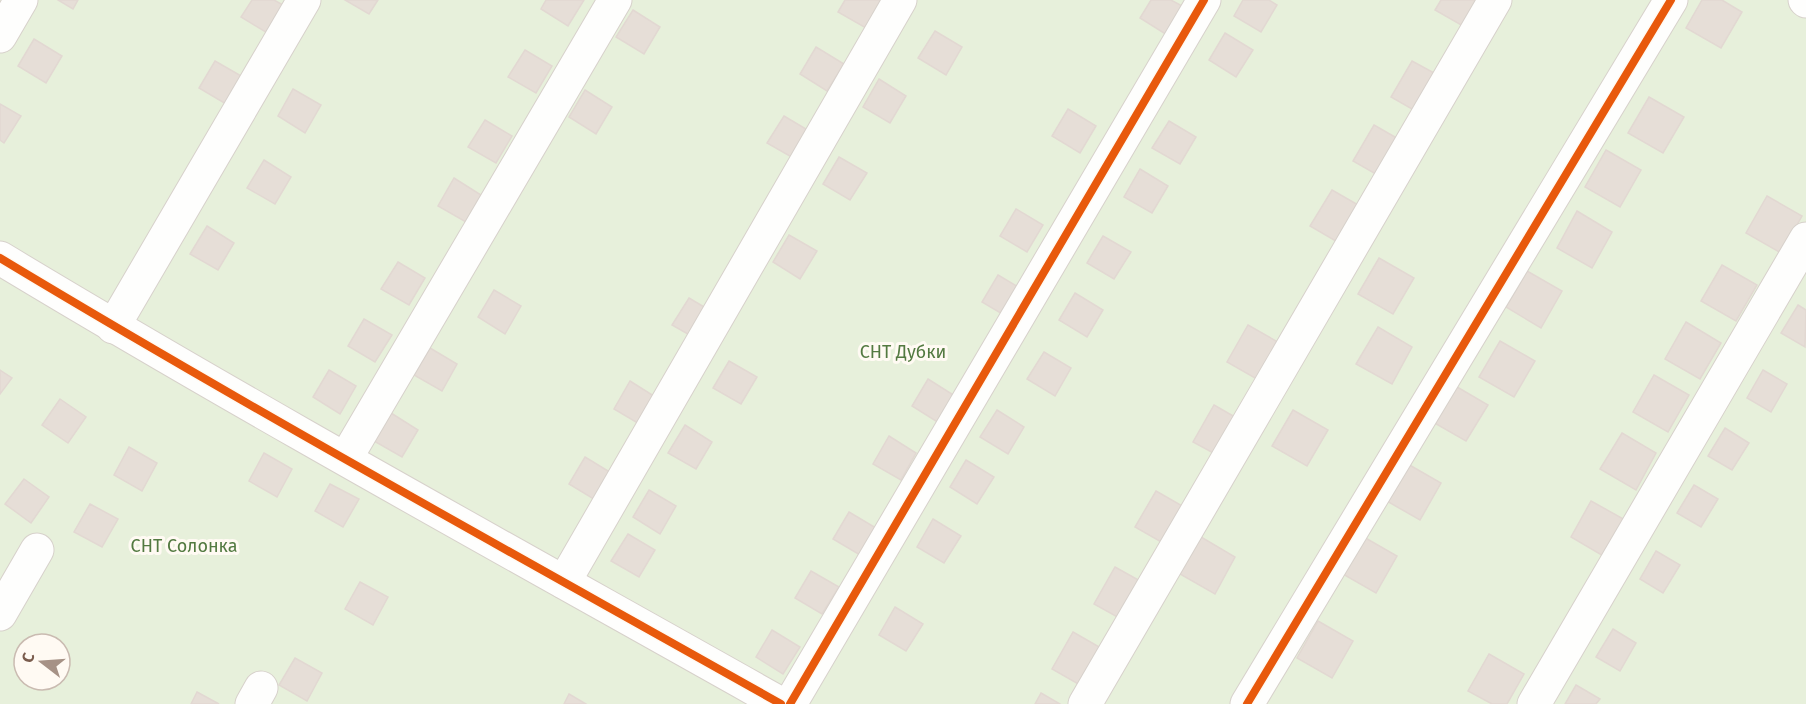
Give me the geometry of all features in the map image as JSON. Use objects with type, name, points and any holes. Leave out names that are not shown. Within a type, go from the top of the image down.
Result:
[{"type":"street","points":[[0,36],[21,0]]},
{"type":"street","points":[[113,327],[304,0]]},
{"type":"street","points":[[350,451],[615,0]]},
{"type":"street","points":[[564,582],[900,0]]},
{"type":"street","points":[[790,704],[1204,0]]},
{"type":"street","points":[[1085,704],[1495,0]]},
{"type":"street","points":[[1246,704],[1671,0]]},
{"type":"street","points":[[1534,704],[1806,239]]},
{"type":"street","points":[[0,258],[113,327],[344,459],[781,704]]},
{"type":"street","points":[[0,614],[37,550]]},
{"type":"green space","name":"СНТ Дубки","points":[[0,0],[1806,0],[1806,704],[0,704]]},
{"type":"building","points":[[58,0],[78,0],[73,9]]},
{"type":"building","points":[[252,0],[274,0],[285,6],[269,34],[241,17]]},
{"type":"building","points":[[345,0],[378,0],[369,14]]},
{"type":"building","points":[[546,0],[584,0],[568,26],[541,9]]},
{"type":"building","points":[[845,0],[882,1],[866,28],[838,12]]},
{"type":"building","points":[[1151,0],[1171,0],[1184,7],[1167,35],[1140,18]]},
{"type":"building","points":[[1243,0],[1269,0],[1277,5],[1261,32],[1234,16]]},
{"type":"building","points":[[1441,0],[1487,0],[1470,30],[1435,10]]},
{"type":"building","points":[[1702,0],[1722,0],[1742,12],[1721,48],[1686,28]]},
{"type":"building","points":[[633,10],[660,27],[644,54],[616,37]]},
{"type":"building","points":[[935,31],[962,47],[946,75],[918,58]]},
{"type":"building","points":[[1225,33],[1253,50],[1236,77],[1209,60]]},
{"type":"building","points":[[34,39],[62,56],[46,83],[18,66]]},
{"type":"building","points":[[816,47],[844,64],[827,91],[800,74]]},
{"type":"building","points":[[525,50],[552,66],[536,93],[508,77]]},
{"type":"building","points":[[215,61],[243,77],[226,104],[199,88]]},
{"type":"building","points":[[1412,61],[1447,80],[1426,117],[1391,97]]},
{"type":"building","points":[[879,79],[906,96],[890,123],[863,107]]},
{"type":"building","points":[[293,89],[321,105],[305,133],[278,116]]},
{"type":"building","points":[[585,90],[612,107],[596,134],[569,117]]},
{"type":"building","points":[[1649,97],[1684,117],[1663,153],[1628,133]]},
{"type":"building","points":[[0,104],[21,116],[4,143],[0,140]]},
{"type":"building","points":[[1068,109],[1096,126],[1080,153],[1052,136]]},
{"type":"building","points":[[784,116],[811,132],[795,159],[767,143]]},
{"type":"building","points":[[485,120],[512,136],[496,163],[468,147]]},
{"type":"building","points":[[1169,121],[1196,137],[1180,164],[1152,148]]},
{"type":"building","points":[[1374,125],[1409,145],[1388,181],[1353,161]]},
{"type":"building","points":[[1606,150],[1641,170],[1620,207],[1585,187]]},
{"type":"building","points":[[839,157],[867,173],[850,200],[823,184]]},
{"type":"building","points":[[264,160],[291,177],[275,204],[247,188]]},
{"type":"building","points":[[1140,169],[1168,186],[1152,213],[1124,197]]},
{"type":"building","points":[[454,178],[481,195],[466,222],[438,206]]},
{"type":"building","points":[[1332,190],[1367,210],[1346,247],[1310,226]]},
{"type":"building","points":[[1767,196],[1802,216],[1781,253],[1746,233]]},
{"type":"building","points":[[1016,209],[1043,225],[1027,252],[1000,236]]},
{"type":"building","points":[[1577,211],[1612,232],[1592,268],[1557,248]]},
{"type":"building","points":[[207,226],[234,243],[218,270],[190,254]]},
{"type":"building","points":[[789,235],[817,251],[800,279],[773,262]]},
{"type":"building","points":[[1103,236],[1131,252],[1114,279],[1087,263]]},
{"type":"building","points":[[1379,258],[1414,278],[1393,314],[1358,294]]},
{"type":"building","points":[[398,262],[425,278],[409,305],[381,289]]},
{"type":"building","points":[[1722,265],[1757,285],[1736,321],[1701,301]]},
{"type":"building","points":[[1527,271],[1562,291],[1541,328],[1506,307]]},
{"type":"building","points":[[998,275],[1025,291],[1009,318],[982,302]]},
{"type":"building","points":[[494,290],[521,306],[505,334],[478,317]]},
{"type":"building","points":[[1075,293],[1103,310],[1087,337],[1059,320]]},
{"type":"building","points":[[689,298],[716,314],[700,341],[672,325]]},
{"type":"building","points":[[1798,305],[1806,310],[1805,347],[1781,333]]},
{"type":"building","points":[[364,319],[392,335],[375,362],[348,346]]},
{"type":"building","points":[[1686,322],[1721,343],[1700,379],[1665,359]]},
{"type":"building","points":[[1248,325],[1283,345],[1262,382],[1227,362]]},
{"type":"building","points":[[1378,327],[1412,347],[1392,384],[1356,364]]},
{"type":"building","points":[[1500,341],[1535,361],[1514,397],[1479,377]]},
{"type":"building","points":[[430,348],[457,364],[442,391],[414,375]]},
{"type":"building","points":[[1044,352],[1071,368],[1055,396],[1027,379]]},
{"type":"building","points":[[729,361],[757,377],[741,404],[713,388]]},
{"type":"building","points":[[0,370],[12,378],[0,394]]},
{"type":"building","points":[[329,370],[356,386],[340,414],[313,397]]},
{"type":"building","points":[[1763,370],[1787,384],[1771,412],[1747,398]]},
{"type":"building","points":[[1654,375],[1689,395],[1668,432],[1633,412]]},
{"type":"building","points":[[928,379],[955,396],[939,423],[912,406]]},
{"type":"building","points":[[630,381],[657,398],[641,425],[614,409]]},
{"type":"building","points":[[1452,384],[1488,405],[1466,441],[1431,421]]},
{"type":"building","points":[[60,399],[86,417],[68,443],[42,425]]},
{"type":"building","points":[[1214,405],[1249,425],[1228,461],[1193,442]]},
{"type":"building","points":[[997,410],[1024,427],[1008,454],[980,437]]},
{"type":"building","points":[[1293,410],[1328,430],[1307,466],[1272,446]]},
{"type":"building","points":[[391,413],[418,430],[402,457],[374,441]]},
{"type":"building","points":[[685,425],[712,442],[696,469],[668,453]]},
{"type":"building","points":[[1725,428],[1749,443],[1732,470],[1708,456]]},
{"type":"building","points":[[1622,433],[1656,453],[1636,490],[1600,469]]},
{"type":"building","points":[[889,436],[916,453],[901,480],[873,464]]},
{"type":"building","points":[[129,447],[157,463],[142,491],[114,475]]},
{"type":"building","points":[[264,453],[292,469],[277,497],[249,481]]},
{"type":"building","points":[[585,457],[613,474],[597,501],[569,484]]},
{"type":"building","points":[[966,460],[994,477],[977,504],[950,487]]},
{"type":"building","points":[[1406,463],[1441,483],[1420,520],[1385,500]]},
{"type":"building","points":[[24,479],[49,497],[31,523],[5,504]]},
{"type":"building","points":[[330,484],[359,499],[343,527],[315,511]]},
{"type":"building","points":[[1694,485],[1718,499],[1701,527],[1677,513]]},
{"type":"building","points":[[649,490],[676,506],[660,534],[633,517]]},
{"type":"building","points":[[1156,491],[1191,511],[1170,547],[1135,527]]},
{"type":"building","points":[[1591,501],[1627,521],[1605,557],[1571,537]]},
{"type":"building","points":[[90,504],[118,519],[102,547],[74,532]]},
{"type":"building","points":[[849,512],[876,528],[860,555],[833,539]]},
{"type":"building","points":[[933,519],[961,536],[944,563],[917,547]]},
{"type":"building","points":[[628,534],[655,550],[639,577],[611,561]]},
{"type":"building","points":[[1362,536],[1397,556],[1376,593],[1341,573]]},
{"type":"building","points":[[1201,537],[1235,557],[1215,594],[1180,574]]},
{"type":"building","points":[[1656,551],[1680,565],[1663,593],[1640,579]]},
{"type":"building","points":[[1115,567],[1151,587],[1130,624],[1094,604]]},
{"type":"building","points":[[811,571],[839,587],[822,614],[795,598]]},
{"type":"building","points":[[360,582],[388,597],[373,625],[345,609]]},
{"type":"building","points":[[895,607],[923,624],[906,651],[879,635]]},
{"type":"building","points":[[1318,621],[1353,641],[1332,678],[1297,658]]},
{"type":"building","points":[[1613,629],[1636,643],[1620,671],[1596,657]]},
{"type":"building","points":[[772,630],[800,647],[783,674],[756,657]]},
{"type":"building","points":[[1073,632],[1108,652],[1087,689],[1052,669]]},
{"type":"building","points":[[1489,654],[1524,674],[1507,704],[1492,704],[1468,691]]},
{"type":"building","points":[[295,658],[322,673],[307,701],[279,685]]},
{"type":"building","points":[[1576,685],[1600,699],[1596,704],[1565,704]]},
{"type":"building","points":[[197,692],[219,704],[191,704]]},
{"type":"building","points":[[1041,693],[1060,704],[1035,704]]},
{"type":"building","points":[[569,694],[586,704],[564,704]]},
{"type":"cycle path","points":[[790,704],[1204,0]]},
{"type":"cycle path","points":[[1247,704],[1671,0]]},
{"type":"cycle path","points":[[0,258],[291,428],[781,704]]},
{"type":"park label","name":"СНТ Солонка","points":[[184,546]]}]
